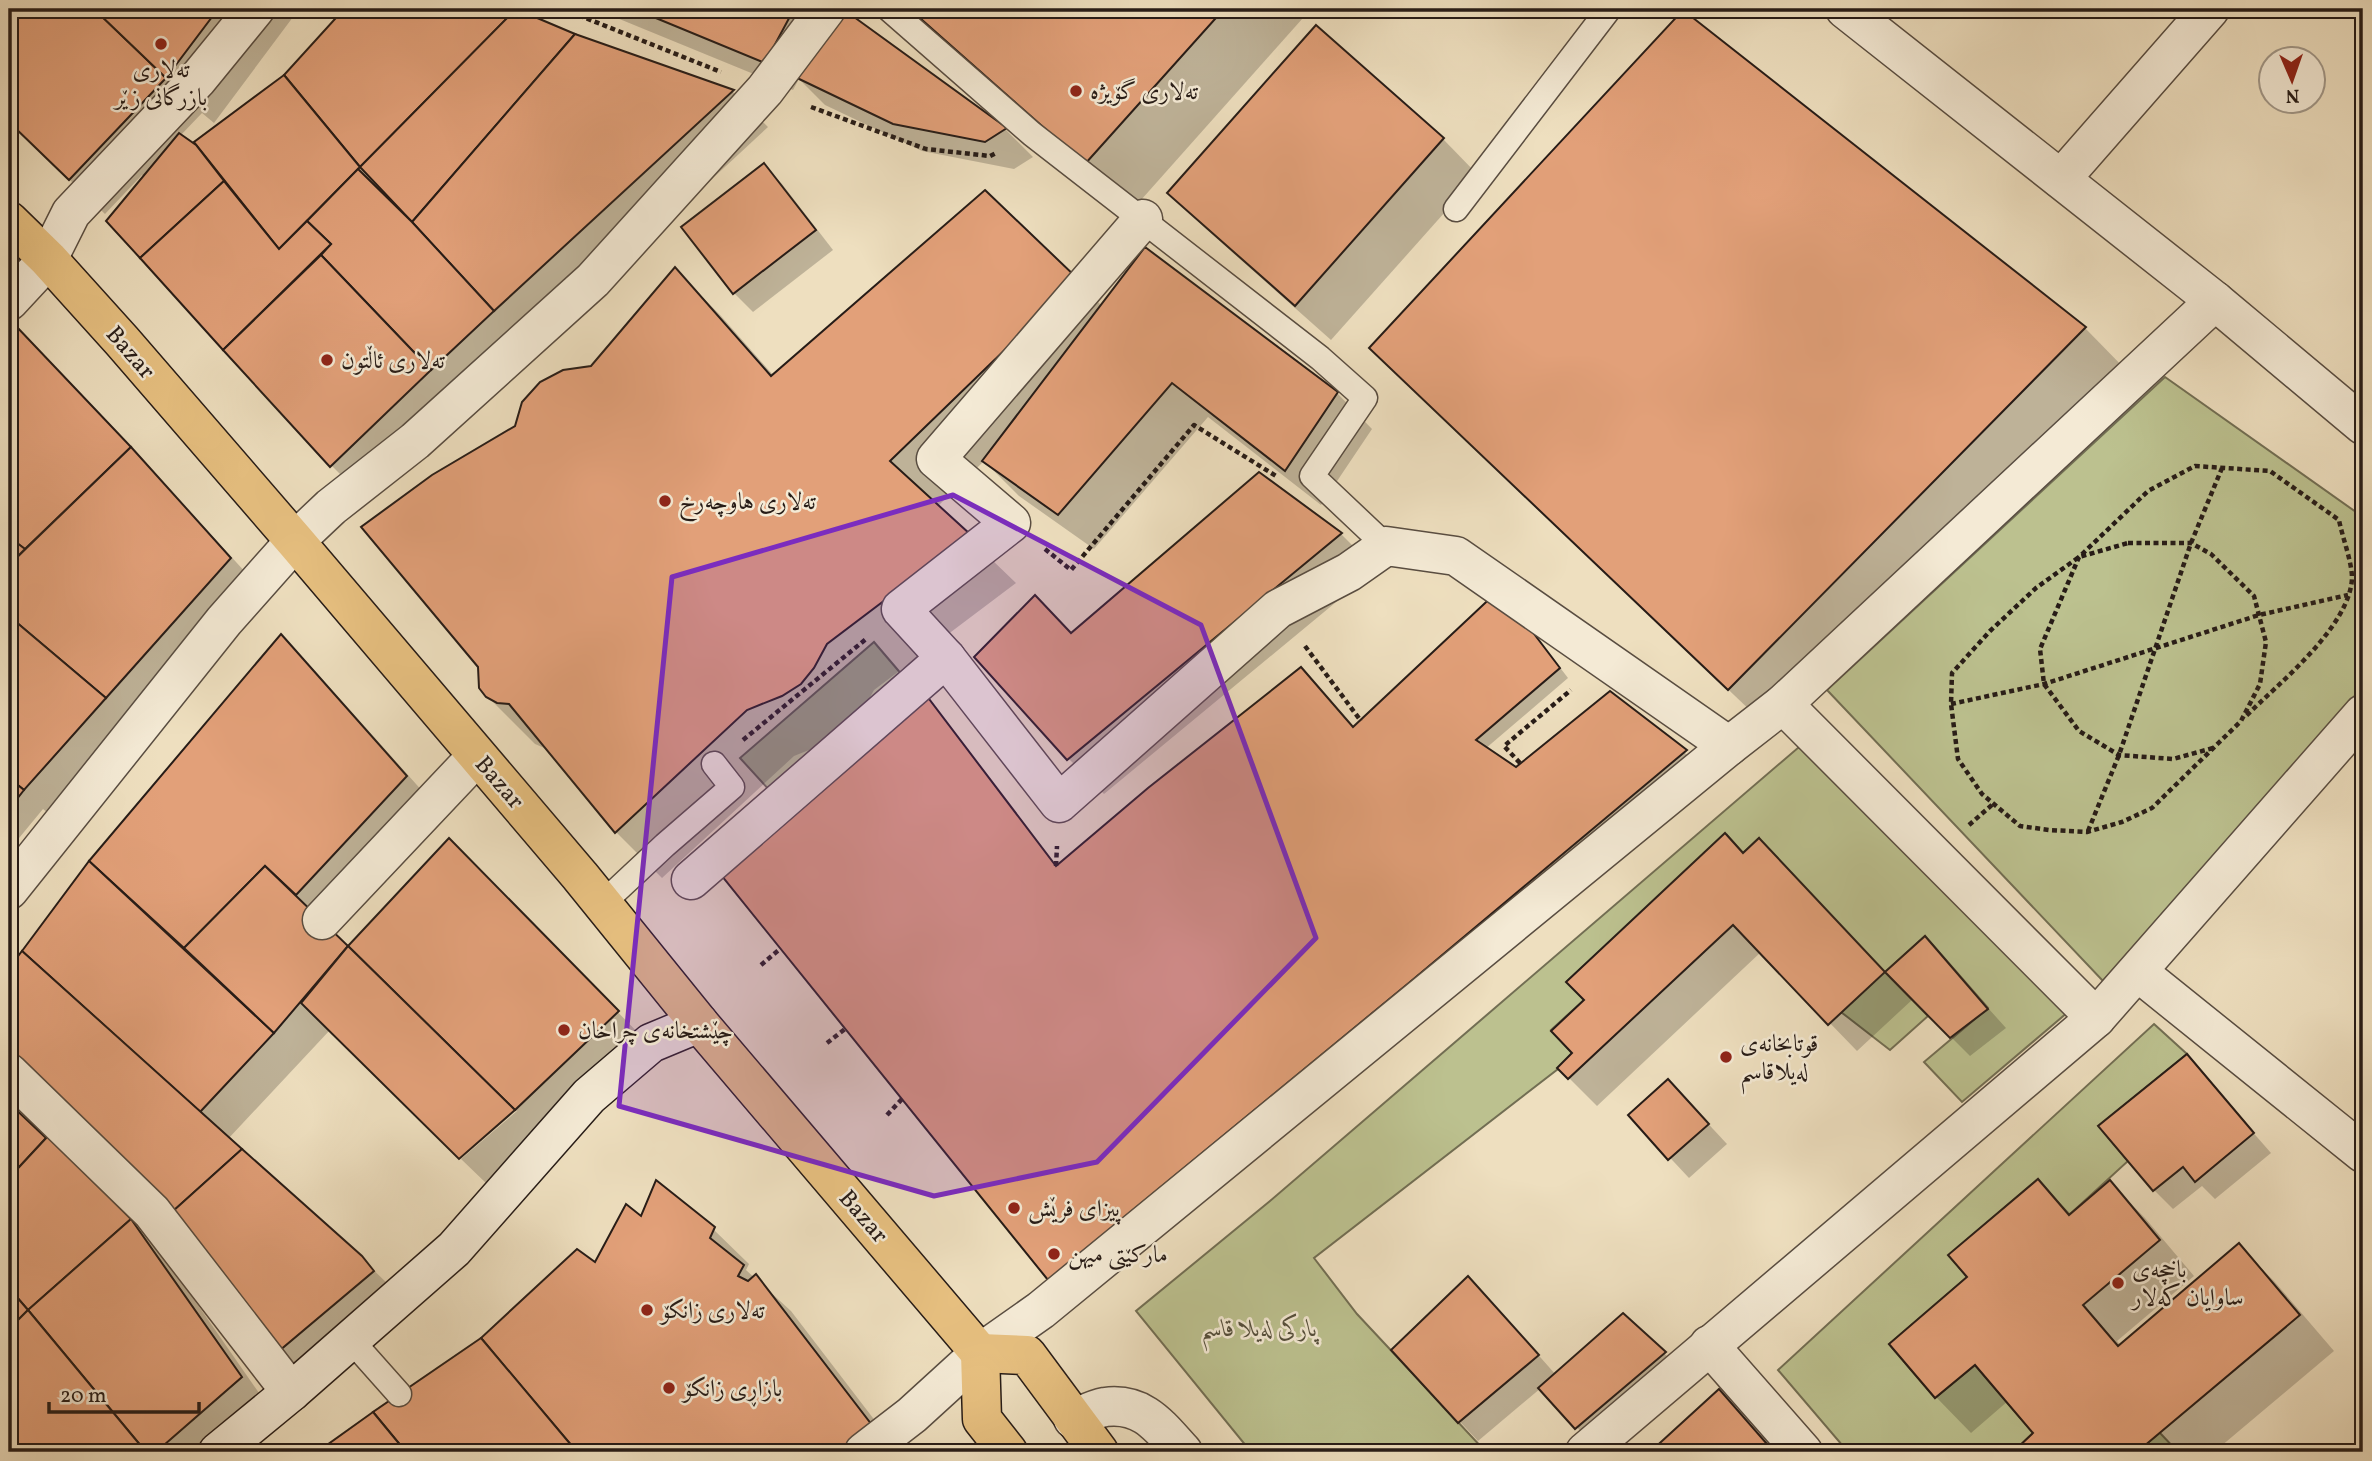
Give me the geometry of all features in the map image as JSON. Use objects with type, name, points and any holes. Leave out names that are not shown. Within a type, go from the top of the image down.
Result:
[{"type":"main road","name":"Bazar","points":[[9,221],[48,259],[122,341],[295,541],[603,903],[699,1023],[981,1353]]},
{"type":"main road","points":[[1008,1452],[982,1419],[981,1353],[1027,1355],[1099,1452]]},
{"type":"street","points":[[9,302],[48,259],[71,213],[197,80],[255,9]]},
{"type":"street","points":[[9,890],[224,621],[295,541],[331,507],[415,441],[593,280],[765,90],[826,9]]},
{"type":"street","points":[[1845,9],[2361,418]]},
{"type":"street","points":[[2060,179],[2210,9]]},
{"type":"street","points":[[1143,219],[936,459],[1011,523],[901,609],[946,658],[1059,803],[1278,610],[1349,572],[1385,547],[1455,556],[1729,746]]},
{"type":"street","points":[[864,1452],[912,1415],[981,1353],[1041,1310],[1729,746],[1783,705],[2215,300]]},
{"type":"street","points":[[691,880],[946,658]]},
{"type":"street","points":[[1783,705],[2096,1018]]},
{"type":"street","points":[[1585,1452],[2096,1018],[2363,714]]},
{"type":"street","points":[[322,920],[477,756]]},
{"type":"street","points":[[2138,972],[2363,1153]]},
{"type":"street","points":[[218,1452],[291,1392],[454,1249],[589,1096],[651,1043],[699,1023]]},
{"type":"street","points":[[9,1073],[152,1212],[291,1392]]},
{"type":"street","points":[[1709,1345],[1803,1452]]},
{"type":"street","points":[[1073,1419],[1104,1407],[1141,1412],[1153,1418],[1183,1452]]},
{"type":"lane","points":[[889,9],[1032,134],[1320,358],[1365,398],[1312,476],[1385,547]]},
{"type":"lane","points":[[1456,209],[1609,9]]},
{"type":"lane","points":[[603,903],[732,787],[714,764]]},
{"type":"lane","points":[[351,1340],[399,1394]]},
{"type":"path","points":[[563,9],[765,90],[926,149],[990,156],[1032,134]]},
{"type":"path","points":[[1011,523],[1071,570],[1194,425],[1299,490],[1312,476]]},
{"type":"path","points":[[2195,466],[2222,468],[2270,471],[2339,520],[2352,578],[2343,613],[2318,644],[2152,808],[2122,822],[2087,832],[2020,826],[1982,794],[1958,759],[1951,704],[1952,673],[1990,631],[2036,588],[2079,557],[2148,491],[2195,466]]},
{"type":"path","points":[[2087,832],[2119,755],[2190,543],[2222,468]]},
{"type":"path","points":[[2079,557],[2128,543],[2190,543],[2211,554],[2254,596],[2266,642],[2260,684],[2241,721]]},
{"type":"path","points":[[2079,557],[2040,649],[2044,684],[2079,731],[2119,755],[2173,759],[2214,748]]},
{"type":"path","points":[[1951,704],[2044,684],[2259,615],[2347,595]]},
{"type":"path","points":[[714,764],[901,609]]},
{"type":"path","points":[[1278,610],[1361,721]]},
{"type":"path","points":[[1520,763],[1504,746],[1607,661]]},
{"type":"path","points":[[761,965],[780,949]]},
{"type":"path","points":[[827,1043],[845,1029]]},
{"type":"path","points":[[887,1115],[902,1099]]},
{"type":"highlighted area","points":[[953,495],[1201,625],[1316,938],[1097,1162],[934,1196],[619,1106],[672,577]]},
{"type":"green space","points":[[2165,377],[2363,517],[2363,687],[2103,981],[1827,690]]},
{"type":"green space","points":[[874,642],[903,676],[771,792],[740,758]]},
{"type":"green space","name":"پارکی لەیلا قاسم","points":[[1799,747],[2068,1012],[1962,1102],[1924,1062],[1988,1008],[1925,936],[1885,972],[1928,1016],[1890,1050],[1841,1012],[1759,838],[1743,853],[1727,835],[1567,981],[1584,1000],[1551,1030],[1572,1053],[1558,1069],[1314,1258],[1357,1314],[1486,1452],[1251,1452],[1136,1311],[1270,1201]]},
{"type":"green space","points":[[2154,1024],[2187,1054],[2099,1126],[2128,1161],[2069,1215],[2038,1179],[1949,1255],[1967,1277],[1889,1344],[1935,1398],[1975,1365],[2033,1433],[2013,1452],[1848,1452],[1778,1370]]},
{"type":"green space","points":[[2159,1433],[2178,1452],[2137,1452]]},
{"type":"building","points":[[9,9],[94,9],[166,78],[69,180],[9,122]]},
{"type":"building","name":"تەلاری بازرگانی زێر","points":[[94,9],[218,9],[166,78]]},
{"type":"building","points":[[344,9],[516,9],[360,167],[284,75]]},
{"type":"building","points":[[516,9],[575,34],[412,222],[360,167]]},
{"type":"building","points":[[634,9],[794,9],[765,63]]},
{"type":"building","points":[[843,9],[1007,128],[985,142],[893,124],[795,77]]},
{"type":"building","name":"تەلاری گۆیژە","points":[[930,9],[1224,9],[1085,164],[921,19]]},
{"type":"building","points":[[1683,10],[2086,327],[1728,690],[1369,348]]},
{"type":"building","points":[[1316,25],[1444,138],[1295,306],[1167,193]]},
{"type":"building","points":[[575,34],[734,90],[494,311],[412,222]]},
{"type":"building","points":[[284,75],[360,167],[279,249],[194,142]]},
{"type":"building","points":[[179,133],[196,145],[224,181],[140,258],[106,221]]},
{"type":"building","points":[[764,163],[816,230],[733,294],[681,227]]},
{"type":"building","points":[[358,169],[412,222],[494,311],[431,370],[321,255],[331,244],[307,221]]},
{"type":"building","points":[[224,181],[279,249],[307,221],[331,244],[223,350],[140,258]]},
{"type":"building","name":"تەلاری هاوچەرخ","points":[[985,190],[1078,279],[890,461],[971,535],[827,644],[814,668],[801,684],[782,696],[747,710],[615,833],[509,704],[497,703],[486,697],[479,688],[478,667],[361,527],[432,475],[515,426],[522,402],[540,382],[563,370],[591,366],[675,267],[771,376]]},
{"type":"building","points":[[1145,247],[1338,392],[1285,471],[1172,383],[1058,515],[982,461]]},
{"type":"building","name":"تەلاری ئاڵتون","points":[[321,255],[431,370],[330,467],[223,350]]},
{"type":"building","points":[[15,325],[131,447],[25,549],[9,537],[9,331]]},
{"type":"building","points":[[131,447],[231,558],[106,698],[9,616],[9,565]]},
{"type":"building","points":[[1259,472],[1342,533],[1067,760],[974,657],[1035,595],[1071,633]]},
{"type":"building","points":[[9,537],[25,549],[9,565]]},
{"type":"building","points":[[1500,589],[1560,668],[1476,740],[1516,767],[1610,691],[1687,750],[1048,1280],[717,870],[926,695],[1056,866],[1148,788],[1301,667],[1353,727]]},
{"type":"building","points":[[9,616],[106,698],[24,790],[9,778]]},
{"type":"building","points":[[281,634],[407,776],[296,895],[265,866],[184,948],[89,861]]},
{"type":"building","points":[[9,778],[24,790],[9,809]]},
{"type":"building","points":[[1725,833],[1743,853],[1759,838],[1885,972],[1828,1025],[1733,925],[1568,1079],[1557,1068],[1572,1053],[1551,1031],[1584,1000],[1566,982]]},
{"type":"building","points":[[449,838],[619,1011],[515,1110],[348,946]]},
{"type":"building","points":[[89,861],[274,1033],[200,1112],[22,951]]},
{"type":"building","points":[[265,866],[348,946],[274,1033],[184,948]]},
{"type":"building","points":[[1925,936],[1988,1009],[1950,1038],[1885,972]]},
{"type":"building","points":[[348,946],[515,1110],[459,1159],[301,1003]]},
{"type":"building","points":[[22,951],[242,1149],[172,1212],[9,1053],[9,968]]},
{"type":"building","points":[[2187,1054],[2254,1133],[2195,1182],[2183,1167],[2153,1191],[2098,1126]]},
{"type":"building","points":[[1668,1079],[1709,1124],[1668,1160],[1628,1115]]},
{"type":"building","points":[[9,1103],[46,1138],[9,1178]]},
{"type":"building","points":[[48,1136],[131,1219],[28,1310],[9,1288],[9,1178]]},
{"type":"building","points":[[242,1149],[362,1256],[374,1271],[279,1351],[172,1212]]},
{"type":"building","points":[[2038,1179],[2069,1215],[2110,1180],[2160,1240],[2083,1305],[2118,1346],[2239,1243],[2300,1315],[2137,1452],[2013,1452],[2033,1433],[1975,1365],[1935,1398],[1889,1344],[1967,1277],[1948,1255]]},
{"type":"building","name":"تەلاری زانکۆ","points":[[656,1180],[715,1227],[710,1238],[744,1265],[738,1276],[748,1281],[756,1274],[875,1429],[842,1452],[577,1452],[481,1338],[577,1249],[595,1262],[626,1204],[641,1216]]},
{"type":"building","points":[[131,1219],[242,1377],[156,1452],[146,1452],[28,1310]]},
{"type":"building","points":[[1468,1276],[1539,1355],[1458,1423],[1391,1350]]},
{"type":"building","points":[[9,1288],[28,1310],[9,1329]]},
{"type":"building","points":[[28,1310],[146,1452],[18,1452],[9,1442],[9,1329]]},
{"type":"building","points":[[1623,1313],[1666,1352],[1575,1429],[1538,1388]]},
{"type":"building","points":[[481,1338],[577,1452],[406,1452],[373,1412]]},
{"type":"building","points":[[1719,1389],[1774,1452],[1650,1452]]},
{"type":"building","points":[[373,1412],[406,1452],[333,1452],[327,1445]]},
{"type":"place","name":"تەلاری بازرگانی زێر","points":[[161,44]]},
{"type":"place","name":"تەلاری گۆیژە","points":[[1076,91]]},
{"type":"place","name":"تەلاری ئاڵتون","points":[[327,360]]},
{"type":"place","name":"تەلاری هاوچەرخ","points":[[665,501]]},
{"type":"place","name":"چێشتخانەی چراخان","points":[[564,1030]]},
{"type":"place","name":"قوتابخانەی لەیلاقاسم","points":[[1726,1057]]},
{"type":"place","name":"پیزای فرێش","points":[[1014,1208]]},
{"type":"place","name":"مارکێتی میهن","points":[[1054,1254]]},
{"type":"place","name":"باخچەی ساوایان کەلار","points":[[2118,1283]]},
{"type":"place","name":"تەلاری زانکۆ","points":[[647,1310]]},
{"type":"place","name":"بازاڕی زانکۆ","points":[[669,1388]]}]
